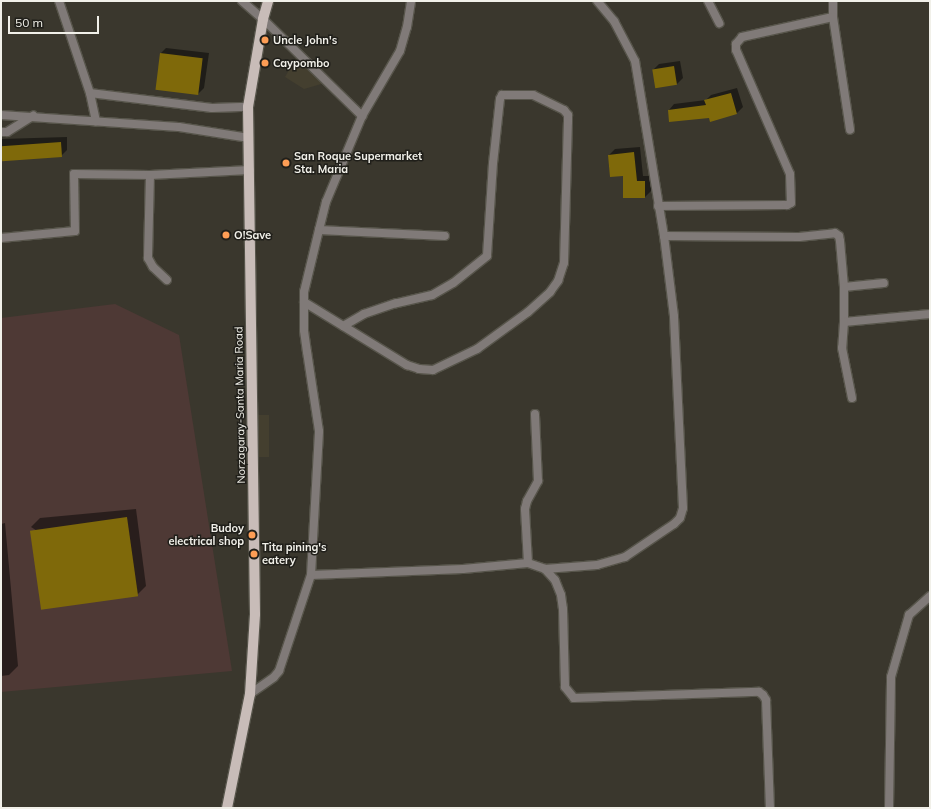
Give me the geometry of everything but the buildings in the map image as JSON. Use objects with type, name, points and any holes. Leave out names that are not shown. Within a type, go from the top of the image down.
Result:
[{"type":"main road","name":"Norzagaray-Santa Maria Road","points":[[227,808],[250,694],[255,614],[248,107],[263,19],[268,1]]},
{"type":"street","points":[[59,1],[90,93],[96,121]]},
{"type":"street","points":[[242,1],[263,19],[362,116]]},
{"type":"street","points":[[250,694],[280,671],[311,575],[319,431],[306,352],[304,330],[304,292],[326,202],[362,116],[400,51],[407,27],[411,1]]},
{"type":"street","points":[[708,1],[719,23]]},
{"type":"street","points":[[833,1],[850,130]]},
{"type":"street","points":[[311,575],[463,569],[528,563],[545,568],[597,565],[624,557],[674,524],[680,518],[683,508],[674,316],[664,236],[635,61],[614,21],[601,2]]},
{"type":"street","points":[[658,206],[787,205],[791,203],[790,174],[736,50],[736,44],[742,37],[834,17]]},
{"type":"street","points":[[90,93],[212,108],[248,107]]},
{"type":"street","points":[[304,302],[343,326],[407,365],[419,369],[433,370],[477,349],[528,312],[550,292],[558,281],[564,263],[568,122],[568,115],[564,110],[533,95],[502,95],[500,99],[493,163],[487,256],[453,283],[432,295],[396,303],[364,314],[343,326]]},
{"type":"street","points":[[1,115],[179,127],[249,138]]},
{"type":"street","points":[[1,132],[7,132],[33,116]]},
{"type":"street","points":[[1,238],[75,231],[74,174],[150,175],[250,170]]},
{"type":"street","points":[[150,175],[148,258],[153,267],[167,280]]},
{"type":"street","points":[[319,230],[445,236]]},
{"type":"street","points":[[664,236],[799,237],[835,233],[839,236],[844,287],[842,348],[852,398]]},
{"type":"street","points":[[844,287],[884,283]]},
{"type":"street","points":[[844,322],[930,314]]},
{"type":"street","points":[[528,563],[525,509],[527,501],[538,481],[535,414]]},
{"type":"street","points":[[545,568],[555,580],[561,595],[563,609],[565,687],[574,698],[759,692],[764,695],[766,700],[770,808]]},
{"type":"street","points":[[889,808],[891,677],[909,615],[930,596]]},
{"type":"shaded area","points":[[296,58],[328,82],[304,89],[285,77]]},
{"type":"shaded area","points":[[115,304],[179,335],[232,671],[1,692],[1,318]]},
{"type":"shaded area","points":[[256,415],[269,415],[269,457],[256,457]]},
{"type":"place","name":"Uncle John's","points":[[265,40]]},
{"type":"place","name":"Caypombo","points":[[265,63]]},
{"type":"place","name":"San Roque Supermarket Sta. Maria","points":[[286,163]]},
{"type":"place","name":"O!Save","points":[[226,235]]},
{"type":"place","name":"Budoy electrical shop","points":[[252,535]]},
{"type":"place","name":"Tita pining's eatery","points":[[254,554]]}]
